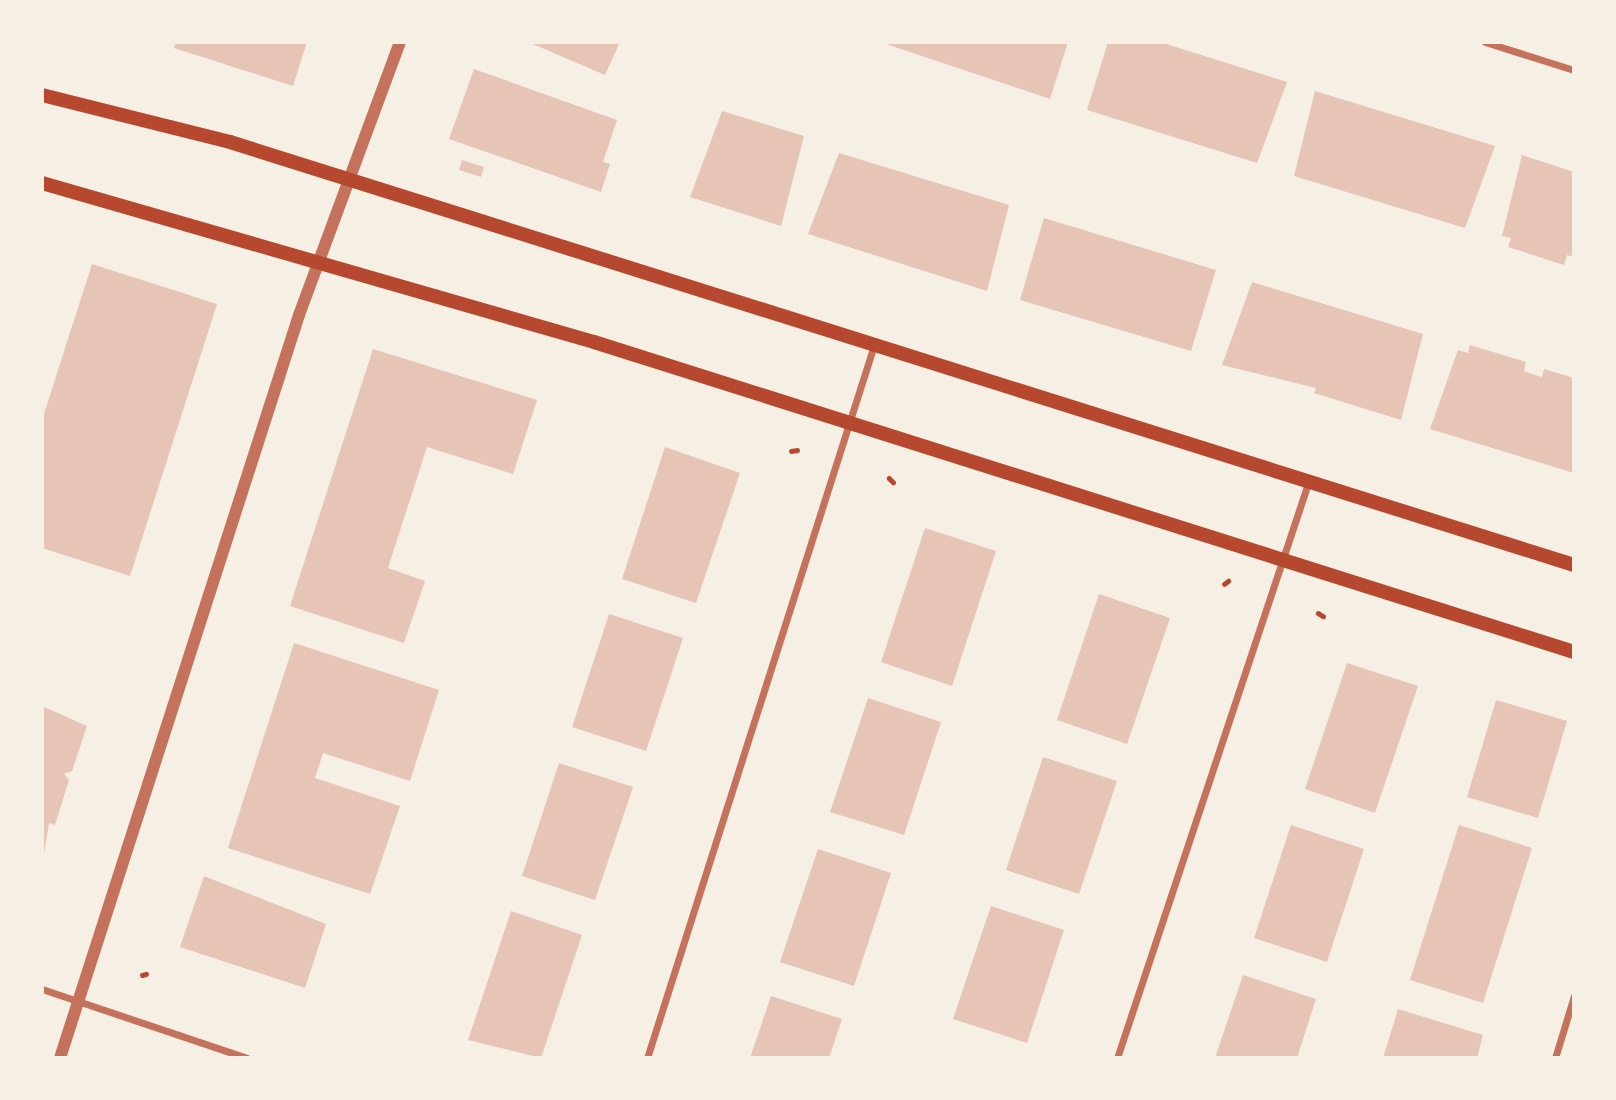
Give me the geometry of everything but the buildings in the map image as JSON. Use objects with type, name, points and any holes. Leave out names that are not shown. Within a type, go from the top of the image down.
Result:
[{"type":"main road","points":[[42,95],[346,177],[1574,565]]},
{"type":"main road","points":[[42,183],[318,262],[852,423],[1574,652]]},
{"type":"street","points":[[60,1058],[346,177],[400,42]]},
{"type":"street","points":[[1485,42],[1507,45],[1574,70]]},
{"type":"street","points":[[647,1058],[852,423],[874,344]]},
{"type":"street","points":[[1117,1058],[1308,483]]},
{"type":"street","points":[[42,989],[247,1058]]},
{"type":"street","points":[[1555,1058],[1574,996]]}]
